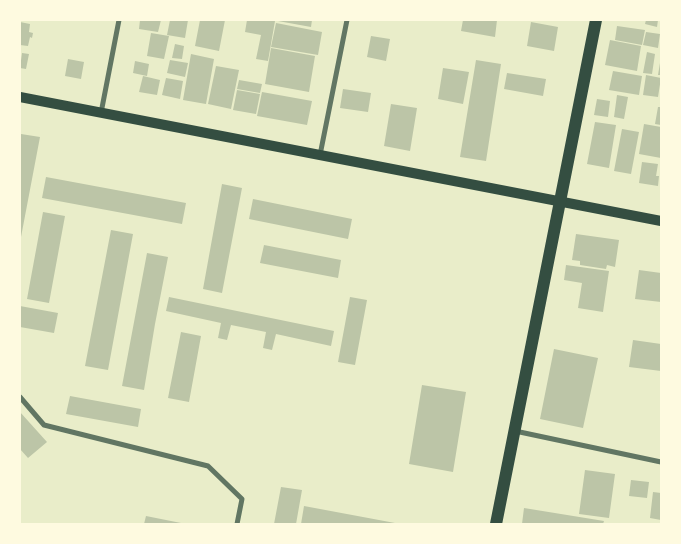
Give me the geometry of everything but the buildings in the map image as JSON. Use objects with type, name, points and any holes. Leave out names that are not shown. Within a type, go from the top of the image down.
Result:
[{"type":"main road","points":[[496,524],[596,20]]},
{"type":"main road","points":[[20,97],[661,221]]},
{"type":"street","points":[[101,113],[119,20]]},
{"type":"street","points":[[320,155],[347,20]]},
{"type":"street","points":[[20,397],[44,425],[208,466],[242,499],[237,524]]},
{"type":"street","points":[[514,432],[661,462]]}]
